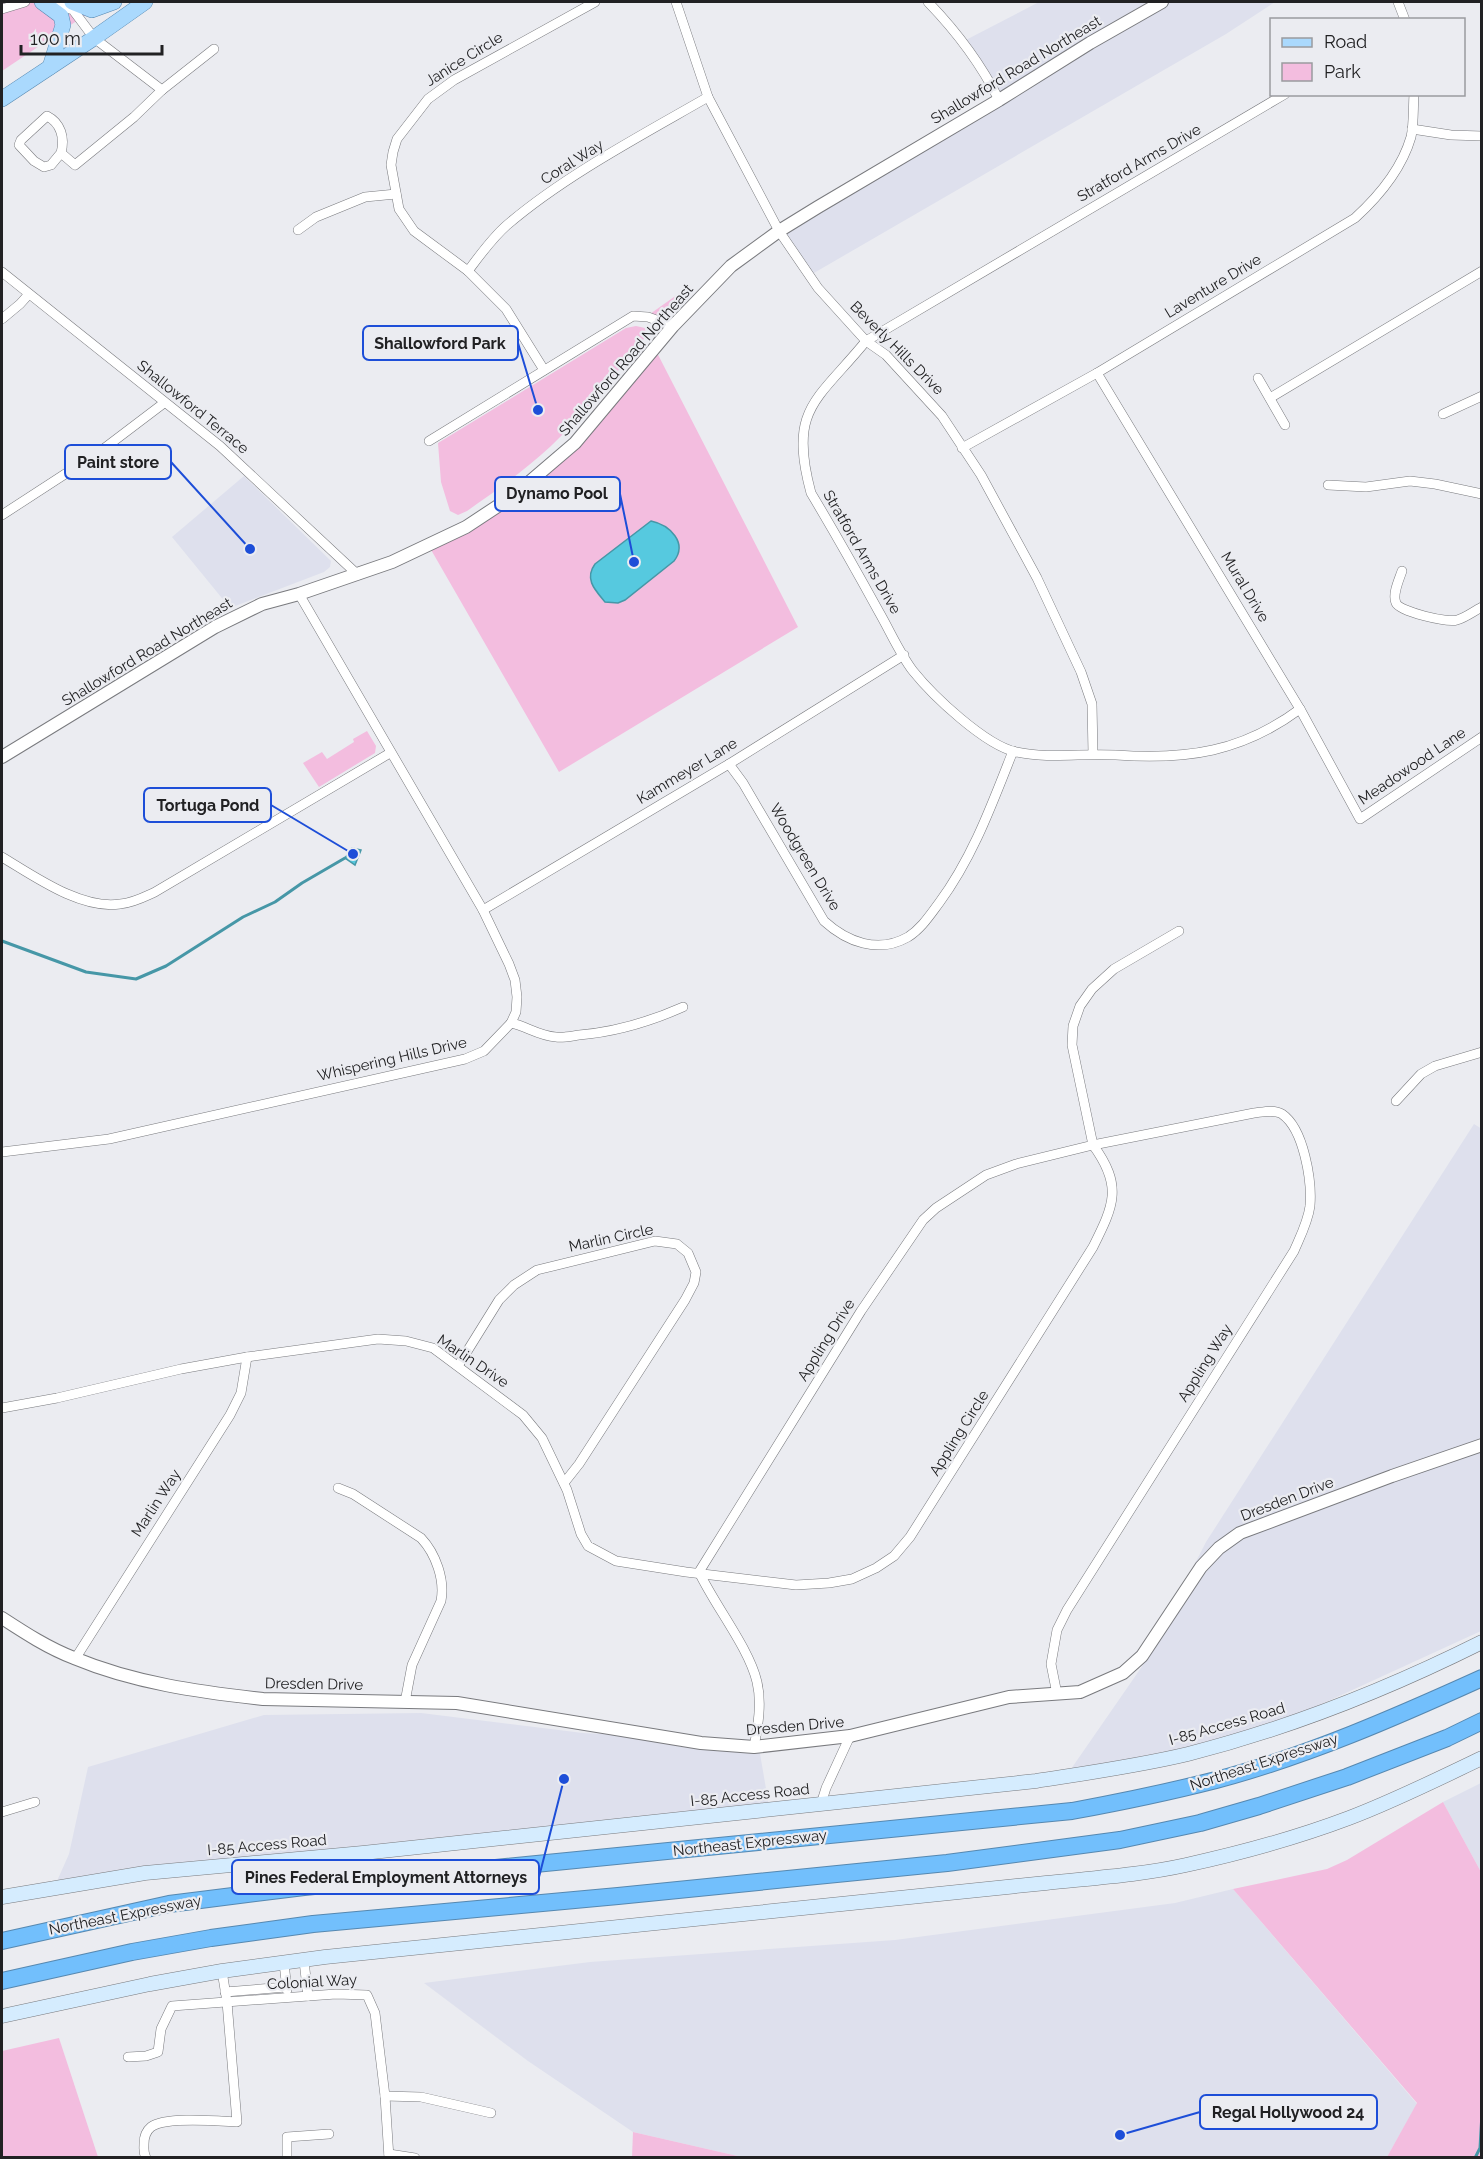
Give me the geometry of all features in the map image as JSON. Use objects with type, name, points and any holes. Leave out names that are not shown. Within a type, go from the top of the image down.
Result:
[{"type":"highway","name":"Northeast Expressway","points":[[2,1941],[169,1904],[293,1888],[1072,1810],[1218,1780],[1302,1753],[1385,1721],[1482,1678]]},
{"type":"highway","points":[[2,1981],[144,1950],[313,1924],[947,1863],[1120,1840],[1200,1823],[1281,1799],[1347,1777],[1447,1738],[1482,1721]]},
{"type":"main road","points":[[42,2],[61,16],[63,25],[50,67]]},
{"type":"main road","points":[[72,2],[92,10],[114,2]]},
{"type":"main road","points":[[2,99],[145,2]]},
{"type":"main road","name":"I-85 Access Road","points":[[2,1897],[145,1873],[363,1853],[1036,1781],[1117,1769],[1187,1754],[1277,1728],[1397,1682],[1482,1642]]},
{"type":"main road","points":[[2,2016],[222,1971],[352,1954],[1068,1881],[1184,1865],[1250,1850],[1347,1819],[1482,1758]]},
{"type":"street","points":[[2,9],[25,2]]},
{"type":"street","points":[[48,2],[73,10],[94,38],[162,90]]},
{"type":"street","name":"Janice Circle","points":[[544,370],[506,309],[468,271],[414,231],[399,209],[391,165],[398,139],[428,99],[454,80],[595,2]]},
{"type":"street","name":"Beverly Hills Drive","points":[[676,2],[708,97],[779,231],[818,288],[866,341],[886,355],[942,416],[981,475],[1037,578],[1081,672],[1092,704],[1093,754]]},
{"type":"street","points":[[928,2],[949,23],[984,70],[999,100]]},
{"type":"street","name":"Shallowford Road Northeast","points":[[2,757],[215,627],[262,604],[299,594],[392,562],[466,527],[513,496],[575,443],[673,326],[731,266],[779,231],[1162,2]]},
{"type":"street","points":[[1398,2],[1404,18]]},
{"type":"street","points":[[61,153],[75,165],[134,117],[162,90],[214,49]]},
{"type":"street","name":"Stratford Arms Drive","points":[[1282,96],[866,341],[829,381],[816,399],[802,433],[803,452],[812,494],[904,655],[913,670],[940,700],[981,734],[1013,751],[1050,757],[1093,754],[1140,757],[1174,756],[1214,751],[1247,741],[1277,726],[1300,709]]},
{"type":"street","name":"Laventure Drive","points":[[962,448],[1097,374],[1355,218],[1388,181],[1405,151],[1412,129],[1414,96]]},
{"type":"street","name":"Coral Way","points":[[468,271],[489,243],[506,226],[552,191],[708,97]]},
{"type":"street","points":[[46,116],[54,120],[62,133],[64,143],[61,153],[51,165],[44,167],[34,161],[19,145],[21,140],[46,116]]},
{"type":"street","points":[[1412,129],[1451,135],[1482,136]]},
{"type":"street","points":[[298,230],[316,217],[365,197],[396,194]]},
{"type":"street","points":[[1270,398],[1482,271]]},
{"type":"street","name":"Shallowford Terrace","points":[[2,272],[220,446],[358,574]]},
{"type":"street","points":[[2,319],[29,294]]},
{"type":"street","points":[[429,441],[633,316],[648,317],[673,326]]},
{"type":"street","name":"Mural Drive","points":[[1097,374],[1300,709],[1360,819]]},
{"type":"street","points":[[1258,378],[1285,425]]},
{"type":"street","points":[[1443,414],[1482,396]]},
{"type":"street","points":[[2,515],[102,450],[164,403]]},
{"type":"street","points":[[1328,484],[1366,487],[1410,481],[1435,483],[1482,494]]},
{"type":"street","points":[[1402,572],[1395,595],[1395,602],[1400,608],[1455,621],[1482,607]]},
{"type":"street","points":[[299,594],[483,910],[515,980],[516,1012],[511,1023],[535,1033],[556,1037],[584,1035],[646,1023],[683,1007]]},
{"type":"street","name":"Kammeyer Lane","points":[[483,910],[729,764],[904,655]]},
{"type":"street","name":"Meadowood Lane","points":[[1360,819],[1482,737]]},
{"type":"street","name":"Woodgreen Drive","points":[[729,764],[743,783],[824,921],[839,934],[856,941],[876,945],[896,943],[909,936],[926,921],[952,886],[974,846],[1013,751]]},
{"type":"street","points":[[2,857],[68,894],[91,903],[118,905],[136,901],[390,753]]},
{"type":"street","points":[[1093,1145],[1072,1045],[1073,1026],[1080,1006],[1092,989],[1114,969],[1179,932]]},
{"type":"street","name":"Whispering Hills Drive","points":[[2,1152],[109,1139],[465,1059],[484,1051],[511,1023]]},
{"type":"street","points":[[1396,1101],[1421,1074],[1435,1066],[1482,1052]]},
{"type":"street","name":"Appling Way","points":[[1057,1694],[1051,1664],[1057,1630],[1066,1610],[1294,1251],[1310,1207],[1308,1177],[1300,1140],[1281,1114],[1275,1111],[1254,1113],[1202,1123]]},
{"type":"street","name":"Appling Drive","points":[[699,1572],[861,1311],[923,1220],[959,1191],[986,1175],[1016,1164],[1093,1145],[1202,1123]]},
{"type":"street","name":"Appling Circle","points":[[699,1572],[796,1585],[829,1583],[852,1579],[876,1568],[894,1556],[910,1537],[965,1452],[1093,1247],[1107,1220],[1113,1198],[1112,1179],[1101,1155],[1093,1145]]},
{"type":"street","name":"Marlin Circle","points":[[458,1366],[499,1300],[514,1285],[537,1270],[656,1241],[677,1244],[688,1253],[696,1272],[694,1283],[685,1300],[564,1484]]},
{"type":"street","name":"Marlin Drive","points":[[2,1408],[57,1398],[181,1369],[247,1358],[378,1339],[406,1341],[433,1348],[523,1415],[542,1438],[564,1484],[581,1534],[588,1546],[616,1561],[699,1572]]},
{"type":"street","name":"Marlin Way","points":[[75,1659],[230,1415],[241,1393],[247,1358]]},
{"type":"street","name":"Dresden Drive","points":[[2,1618],[40,1642],[75,1659],[170,1686],[222,1694],[263,1699],[457,1703],[701,1743],[754,1747],[850,1736],[1009,1697],[1080,1692],[1123,1673],[1142,1656],[1201,1567],[1220,1548],[1240,1533],[1482,1445]]},
{"type":"street","points":[[338,1488],[353,1494],[421,1538],[435,1558],[443,1590],[441,1601],[412,1665],[405,1702]]},
{"type":"street","points":[[699,1572],[746,1656],[757,1682],[760,1713],[754,1747]]},
{"type":"street","points":[[821,1804],[850,1736]]},
{"type":"street","points":[[2,1812],[35,1802]]},
{"type":"street","points":[[303,1961],[308,1996]]},
{"type":"street","points":[[284,1963],[287,1998]]},
{"type":"street","points":[[146,2157],[144,2138],[150,2127],[181,2121],[237,2122],[222,1971]]},
{"type":"street","name":"Colonial Way","points":[[128,2057],[146,2056],[158,2052],[161,2029],[172,2006],[286,1987]]},
{"type":"street","name":"Colonial Way","points":[[226,1997],[287,1998],[336,1994],[367,1995],[375,2013],[389,2156]]},
{"type":"street","points":[[385,2097],[421,2097],[491,2113]]},
{"type":"street","points":[[287,2157],[287,2137],[328,2134]]},
{"type":"street","points":[[389,2156],[415,2157]]},
{"type":"shaded area","points":[[1039,2],[1275,2],[1226,34],[807,277],[778,232],[998,101],[960,43]]},
{"type":"shaded area","points":[[244,476],[331,561],[330,567],[324,572],[230,608],[172,537]]},
{"type":"shaded area","points":[[1474,1124],[1482,1129],[1481,1631],[1237,1743],[1071,1769],[1143,1665],[1206,1542]]},
{"type":"shaded area","points":[[421,1713],[583,1733],[758,1742],[770,1812],[162,1870],[53,1890],[69,1854],[88,1767],[264,1715]]},
{"type":"shaded area","points":[[1481,1783],[1481,1872],[1443,1802]]},
{"type":"shaded area","points":[[1233,1889],[1417,2104],[1387,2157],[742,2157],[633,2132],[528,2061],[424,1983],[590,1962],[895,1940],[1175,1903]]},
{"type":"green space","points":[[2,2],[105,2],[2,71]]},
{"type":"green space","points":[[681,292],[661,317],[650,314]]},
{"type":"green space","points":[[636,326],[645,328],[646,335],[642,342],[563,434],[521,472],[467,511],[458,515],[450,511],[441,482],[438,443],[626,328]]},
{"type":"green space","points":[[652,343],[798,627],[559,772],[430,548],[504,500],[584,432]]},
{"type":"green space","points":[[367,731],[376,746],[375,753],[319,787],[303,763],[322,752],[327,759]]},
{"type":"green space","points":[[1443,1802],[1481,1872],[1481,2157],[1387,2157],[1417,2103],[1233,1889],[1327,1869],[1347,1860]]},
{"type":"green space","points":[[59,2038],[98,2157],[2,2157],[2,2051]]},
{"type":"green space","points":[[633,2132],[742,2157],[632,2157]]},
{"type":"water","points":[[651,521],[665,526],[675,536],[678,541],[678,554],[674,561],[625,600],[618,603],[605,602],[592,584],[592,569],[595,564]]},
{"type":"water","points":[[352,848],[361,850],[355,865],[345,858]]},
{"type":"waterway","points":[[2,941],[86,972],[136,979],[166,966],[243,917],[275,902],[345,858]]},
{"type":"waterway","points":[[1475,2158],[1480,2148],[1482,2113]]},
{"type":"place","name":"Shallowford Park","points":[[538,410]]},
{"type":"place","name":"Paint store","points":[[250,549]]},
{"type":"place","name":"Dynamo Pool","points":[[634,562]]},
{"type":"place","name":"Tortuga Pond","points":[[353,854]]},
{"type":"place","name":"Pines Federal Employment Attorneys","points":[[564,1779]]},
{"type":"place","name":"Regal Hollywood 24","points":[[1120,2135]]}]
